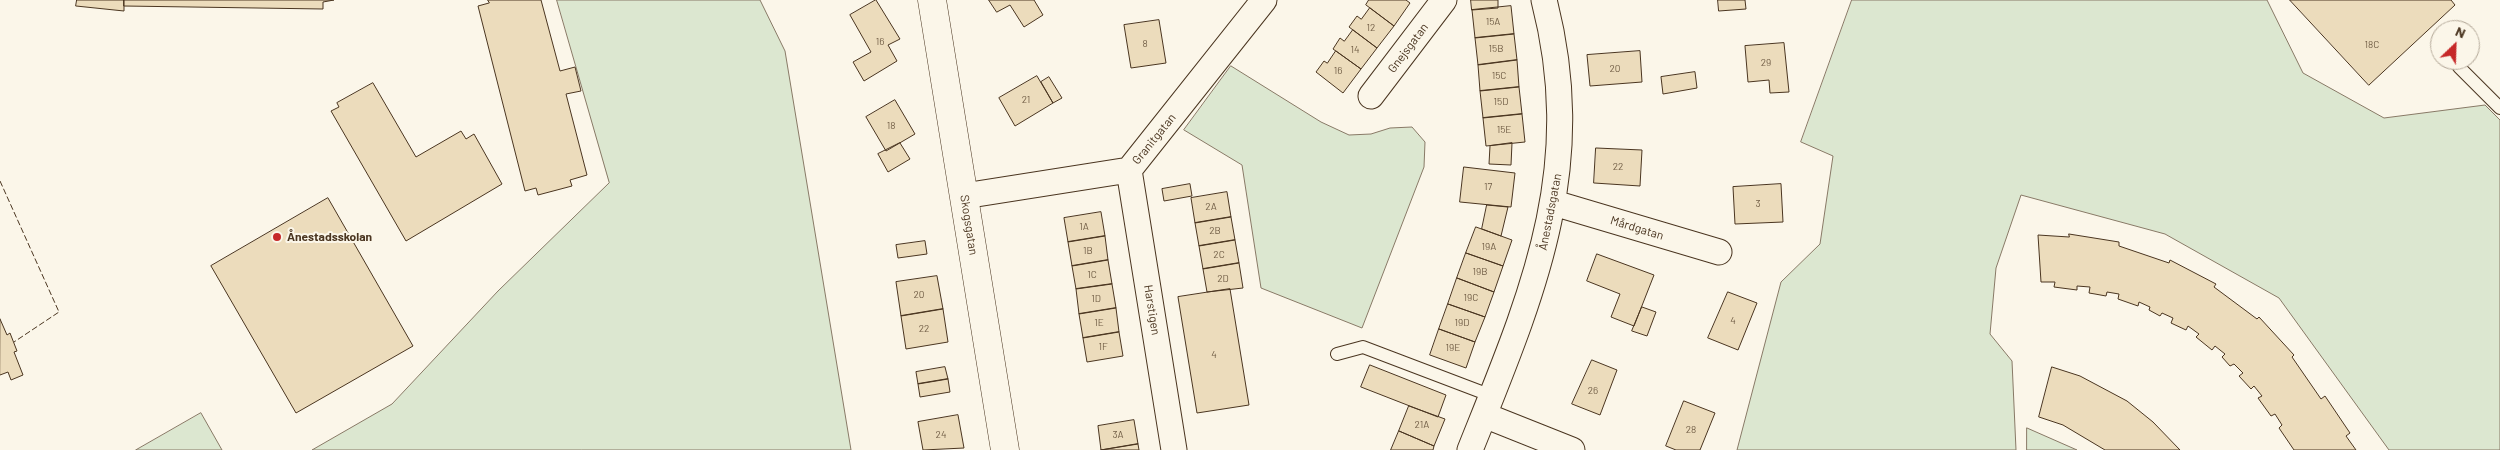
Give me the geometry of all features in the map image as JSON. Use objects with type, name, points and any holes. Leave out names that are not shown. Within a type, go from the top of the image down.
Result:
[{"type":"street","name":"Skogsgatan","points":[[932,0],[1005,450]]},
{"type":"street","name":"Granitgatan","points":[[964,196],[1129,170],[1264,0]]},
{"type":"street","name":"Gnejsgatan","points":[[1371,96],[1444,0]]},
{"type":"street","name":"Ånestadsgatan","points":[[1470,450],[1534,284],[1554,203],[1560,117],[1558,74],[1552,32],[1544,0]]},
{"type":"street","name":"Harstigen","points":[[1129,170],[1174,450]]},
{"type":"street","name":"Mårdgatan","points":[[1554,203],[1719,252]]},
{"type":"street","points":[[1488,405],[1572,450]]},
{"type":"lane","points":[[2462,70],[2500,108]]},
{"type":"lane","points":[[1336,354],[1363,348],[1488,405]]},
{"type":"green space","points":[[557,0],[760,0],[785,51],[851,450],[312,450],[392,404],[498,291],[609,183]]},
{"type":"green space","points":[[1852,0],[2267,0],[2303,73],[2384,118],[2485,105],[2500,120],[2500,450],[2389,450],[2279,298],[2165,234],[2021,195],[1996,268],[1990,334],[2012,361],[2016,450],[1737,450],[1781,282],[1820,244],[1833,156],[1801,142]]},
{"type":"green space","points":[[1231,66],[1321,122],[1349,135],[1371,134],[1390,128],[1412,127],[1425,142],[1424,167],[1362,328],[1261,288],[1242,165],[1184,130]]},
{"type":"green space","points":[[201,413],[222,450],[136,450]]},
{"type":"green space","points":[[2027,428],[2077,450],[2027,450]]},
{"type":"building","points":[[77,0],[124,0],[124,11],[76,6]]},
{"type":"building","points":[[124,0],[334,0],[323,2],[323,9],[124,6]]},
{"type":"building","points":[[488,0],[541,0],[560,71],[575,67],[581,91],[566,94],[587,175],[570,180],[572,186],[538,195],[536,188],[525,191],[478,6],[489,3]]},
{"type":"building","points":[[876,0],[900,39],[888,45],[897,61],[864,81],[853,62],[871,52],[850,15]]},
{"type":"building","points":[[989,0],[1034,0],[1043,15],[1024,27],[1010,5],[997,12]]},
{"type":"building","points":[[1369,0],[1406,0],[1410,3],[1394,26],[1366,5]]},
{"type":"building","points":[[1471,0],[1498,0],[1498,8],[1472,10]]},
{"type":"building","points":[[1718,0],[1745,0],[1746,9],[1719,11]]},
{"type":"building","points":[[2290,0],[2451,0],[2455,5],[2439,20],[2430,20],[2430,28],[2369,85]]},
{"type":"building","points":[[1511,6],[1514,34],[1475,38],[1472,10]]},
{"type":"building","points":[[1370,8],[1394,26],[1377,48],[1349,27],[1357,16],[1361,19]]},
{"type":"building","points":[[1159,20],[1166,63],[1131,68],[1124,25]]},
{"type":"building","points":[[1353,30],[1377,48],[1361,69],[1333,49],[1340,38],[1344,41]]},
{"type":"building","points":[[1514,34],[1517,60],[1478,65],[1475,38]]},
{"type":"building","points":[[1784,43],[1789,92],[1770,93],[1769,80],[1748,82],[1745,46]]},
{"type":"building","points":[[1336,51],[1361,69],[1343,93],[1316,72],[1324,61],[1327,63]]},
{"type":"building","points":[[1640,51],[1642,82],[1590,86],[1587,55]]},
{"type":"building","points":[[1517,60],[1519,87],[1480,91],[1478,65]]},
{"type":"building","points":[[1695,72],[1697,88],[1663,94],[1661,77]]},
{"type":"building","points":[[1037,76],[1053,103],[1015,126],[999,98]]},
{"type":"building","points":[[1049,77],[1062,98],[1053,103],[1041,82]]},
{"type":"building","points":[[373,83],[416,157],[461,131],[466,139],[474,134],[502,184],[406,241],[331,111],[339,107],[337,103]]},
{"type":"building","points":[[1519,87],[1522,114],[1483,118],[1480,91]]},
{"type":"building","points":[[895,100],[915,134],[886,151],[866,117]]},
{"type":"building","points":[[1522,114],[1525,142],[1486,146],[1483,118]]},
{"type":"building","points":[[900,143],[910,159],[888,172],[878,154]]},
{"type":"building","points":[[1512,143],[1511,165],[1489,164],[1490,146]]},
{"type":"building","points":[[1596,148],[1642,150],[1640,186],[1594,183]]},
{"type":"building","points":[[1464,167],[1515,173],[1511,207],[1460,202]]},
{"type":"building","points":[[1190,184],[1192,196],[1164,201],[1162,189]]},
{"type":"building","points":[[1781,184],[1783,222],[1735,224],[1733,187]]},
{"type":"building","points":[[1227,192],[1231,217],[1195,223],[1191,198]]},
{"type":"building","points":[[328,198],[413,346],[296,413],[211,266]]},
{"type":"building","points":[[1487,205],[1508,207],[1501,236],[1482,229]]},
{"type":"building","points":[[1101,212],[1105,236],[1068,242],[1064,218]]},
{"type":"building","points":[[1231,217],[1235,240],[1199,246],[1195,223]]},
{"type":"building","points":[[1476,227],[1512,240],[1503,266],[1466,253]]},
{"type":"building","points":[[2069,234],[2119,242],[2119,246],[2169,263],[2170,260],[2216,284],[2214,287],[2257,319],[2259,317],[2294,355],[2292,357],[2321,399],[2325,396],[2350,433],[2346,436],[2356,450],[2294,450],[2279,428],[2282,425],[2275,414],[2271,416],[2258,398],[2262,396],[2254,386],[2251,389],[2239,376],[2243,373],[2234,364],[2230,366],[2222,357],[2225,354],[2215,346],[2212,350],[2196,337],[2199,334],[2188,326],[2186,330],[2171,323],[2173,318],[2162,313],[2160,316],[2149,310],[2150,307],[2139,302],[2138,306],[2118,299],[2119,294],[2107,292],[2106,296],[2089,293],[2090,287],[2077,286],[2077,290],[2054,287],[2055,282],[2041,282],[2038,235],[2069,237]]},
{"type":"building","points":[[1105,236],[1108,260],[1072,266],[1068,242]]},
{"type":"building","points":[[1235,240],[1239,263],[1203,269],[1199,246]]},
{"type":"building","points":[[925,241],[927,254],[898,258],[896,245]]},
{"type":"building","points":[[1466,253],[1503,266],[1494,292],[1457,278]]},
{"type":"building","points":[[1597,254],[1654,275],[1634,326],[1611,317],[1620,294],[1587,281]]},
{"type":"building","points":[[1108,260],[1112,284],[1076,289],[1072,266]]},
{"type":"building","points":[[1239,263],[1243,288],[1207,292],[1203,269]]},
{"type":"building","points":[[937,276],[943,309],[901,316],[896,282]]},
{"type":"building","points":[[1457,278],[1494,292],[1485,317],[1448,304]]},
{"type":"building","points":[[1112,284],[1116,308],[1079,314],[1076,289]]},
{"type":"building","points":[[1230,289],[1249,405],[1197,413],[1178,297]]},
{"type":"building","points":[[1728,292],[1757,303],[1738,350],[1708,338]]},
{"type":"building","points":[[1448,304],[1485,317],[1475,342],[1439,329]]},
{"type":"building","points":[[1642,307],[1656,312],[1647,336],[1632,331]]},
{"type":"building","points":[[1116,308],[1119,332],[1083,338],[1079,314]]},
{"type":"building","points":[[943,309],[948,342],[906,349],[901,316]]},
{"type":"building","points":[[0,319],[7,335],[10,333],[17,351],[14,352],[23,375],[11,380],[8,372],[0,375]]},
{"type":"building","points":[[1439,329],[1475,342],[1466,368],[1430,355]]},
{"type":"building","points":[[1119,332],[1123,356],[1087,362],[1083,338]]},
{"type":"building","points":[[1592,360],[1617,370],[1600,415],[1572,404]]},
{"type":"building","points":[[1370,365],[1446,395],[1438,417],[1361,387]]},
{"type":"building","points":[[945,367],[948,379],[918,384],[916,372]]},
{"type":"building","points":[[2052,367],[2080,376],[2127,401],[2153,422],[2180,450],[2105,450],[2063,425],[2039,417]]},
{"type":"building","points":[[948,379],[950,392],[920,397],[918,384]]},
{"type":"building","points":[[1684,401],[1715,413],[1700,450],[1676,450],[1666,446]]},
{"type":"building","points":[[1409,406],[1445,419],[1434,446],[1399,431]]},
{"type":"building","points":[[958,415],[964,448],[923,450],[918,422]]},
{"type":"building","points":[[1134,420],[1138,444],[1101,450],[1098,426]]},
{"type":"building","points":[[1399,431],[1434,446],[1433,450],[1391,450]]},
{"type":"building","points":[[1138,444],[1139,450],[1101,450]]},
{"type":"fence","points":[[0,181],[59,312],[14,342]]},
{"type":"place","name":"Ånestadsskolan","points":[[277,237]]}]
